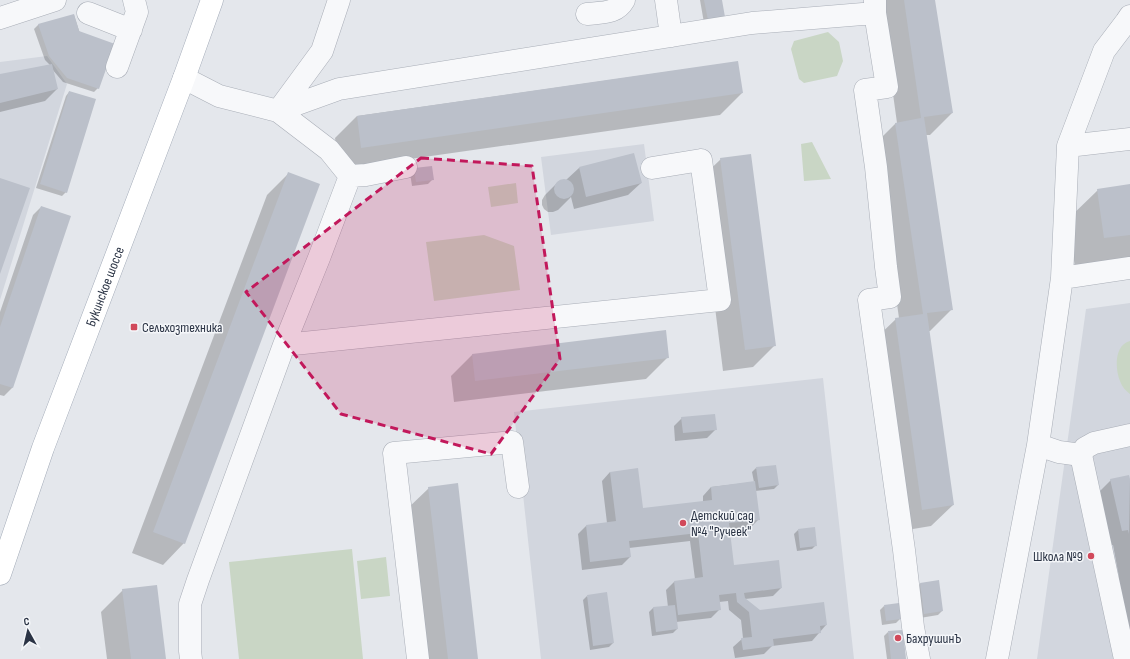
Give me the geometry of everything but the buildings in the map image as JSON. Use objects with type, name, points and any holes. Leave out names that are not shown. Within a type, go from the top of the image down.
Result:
[{"type":"main road","name":"Букинское шоссе","points":[[0,574],[43,448],[184,78],[212,0]]},
{"type":"street","points":[[117,66],[138,12],[134,0]]},
{"type":"street","points":[[278,111],[322,51],[338,0]]},
{"type":"street","points":[[587,14],[614,11],[620,7],[624,0]]},
{"type":"street","points":[[666,0],[671,36]]},
{"type":"street","points":[[0,18],[52,1]]},
{"type":"street","points":[[278,111],[339,88],[752,23],[875,6],[887,87],[865,90],[876,167],[890,297],[869,300],[913,627],[919,659]]},
{"type":"street","points":[[88,13],[131,30]]},
{"type":"street","points":[[997,659],[1038,445],[1062,278],[1068,146],[1104,52],[1129,20]]},
{"type":"street","points":[[184,78],[219,96],[278,111],[329,150],[350,176]]},
{"type":"street","points":[[1068,146],[1130,139]]},
{"type":"street","points":[[284,345],[720,300],[701,160],[652,168]]},
{"type":"street","points":[[350,176],[366,175],[406,167]]},
{"type":"street","points":[[191,659],[190,604],[284,345],[320,258],[350,176]]},
{"type":"street","points":[[1062,278],[1130,268]]},
{"type":"street","points":[[1126,653],[1081,455],[1084,448],[1094,443],[1130,435]]},
{"type":"street","points":[[418,659],[394,453],[512,442],[518,487]]},
{"type":"street","points":[[1038,445],[1059,452],[1081,455]]},
{"type":"highlighted area","points":[[421,158],[532,166],[560,359],[491,454],[341,414],[246,292]]},
{"type":"shaded area","points":[[47,56],[67,84],[0,300],[0,62]]},
{"type":"shaded area","points":[[644,144],[654,221],[551,235],[541,157]]},
{"type":"shaded area","name":"Школа №9","points":[[1130,303],[1130,659],[1037,659],[1086,309]]},
{"type":"shaded area","name":"Детский сад №4 \"Ручеек\"","points":[[823,378],[854,659],[541,659],[514,412]]},
{"type":"green space","points":[[828,32],[839,42],[843,61],[837,76],[804,83],[799,79],[791,49],[794,41]]},
{"type":"green space","points":[[812,142],[831,179],[804,181],[801,144]]},
{"type":"green space","points":[[516,183],[518,203],[491,207],[488,187]]},
{"type":"green space","points":[[484,235],[514,246],[520,290],[434,301],[426,242]]},
{"type":"green space","points":[[1130,341],[1130,394],[1124,389],[1118,376],[1117,358],[1121,347]]},
{"type":"green space","points":[[352,549],[363,659],[239,659],[229,562]]},
{"type":"green space","points":[[386,557],[390,596],[361,599],[357,561]]},
{"type":"place","name":"Сельхозтехника","points":[[134,327]]},
{"type":"place","name":"Детский сад №4 \"Ручеек\"","points":[[683,523]]},
{"type":"place","name":"Школа №9","points":[[1091,556]]},
{"type":"place","name":"БахрушинЪ","points":[[898,638]]}]
